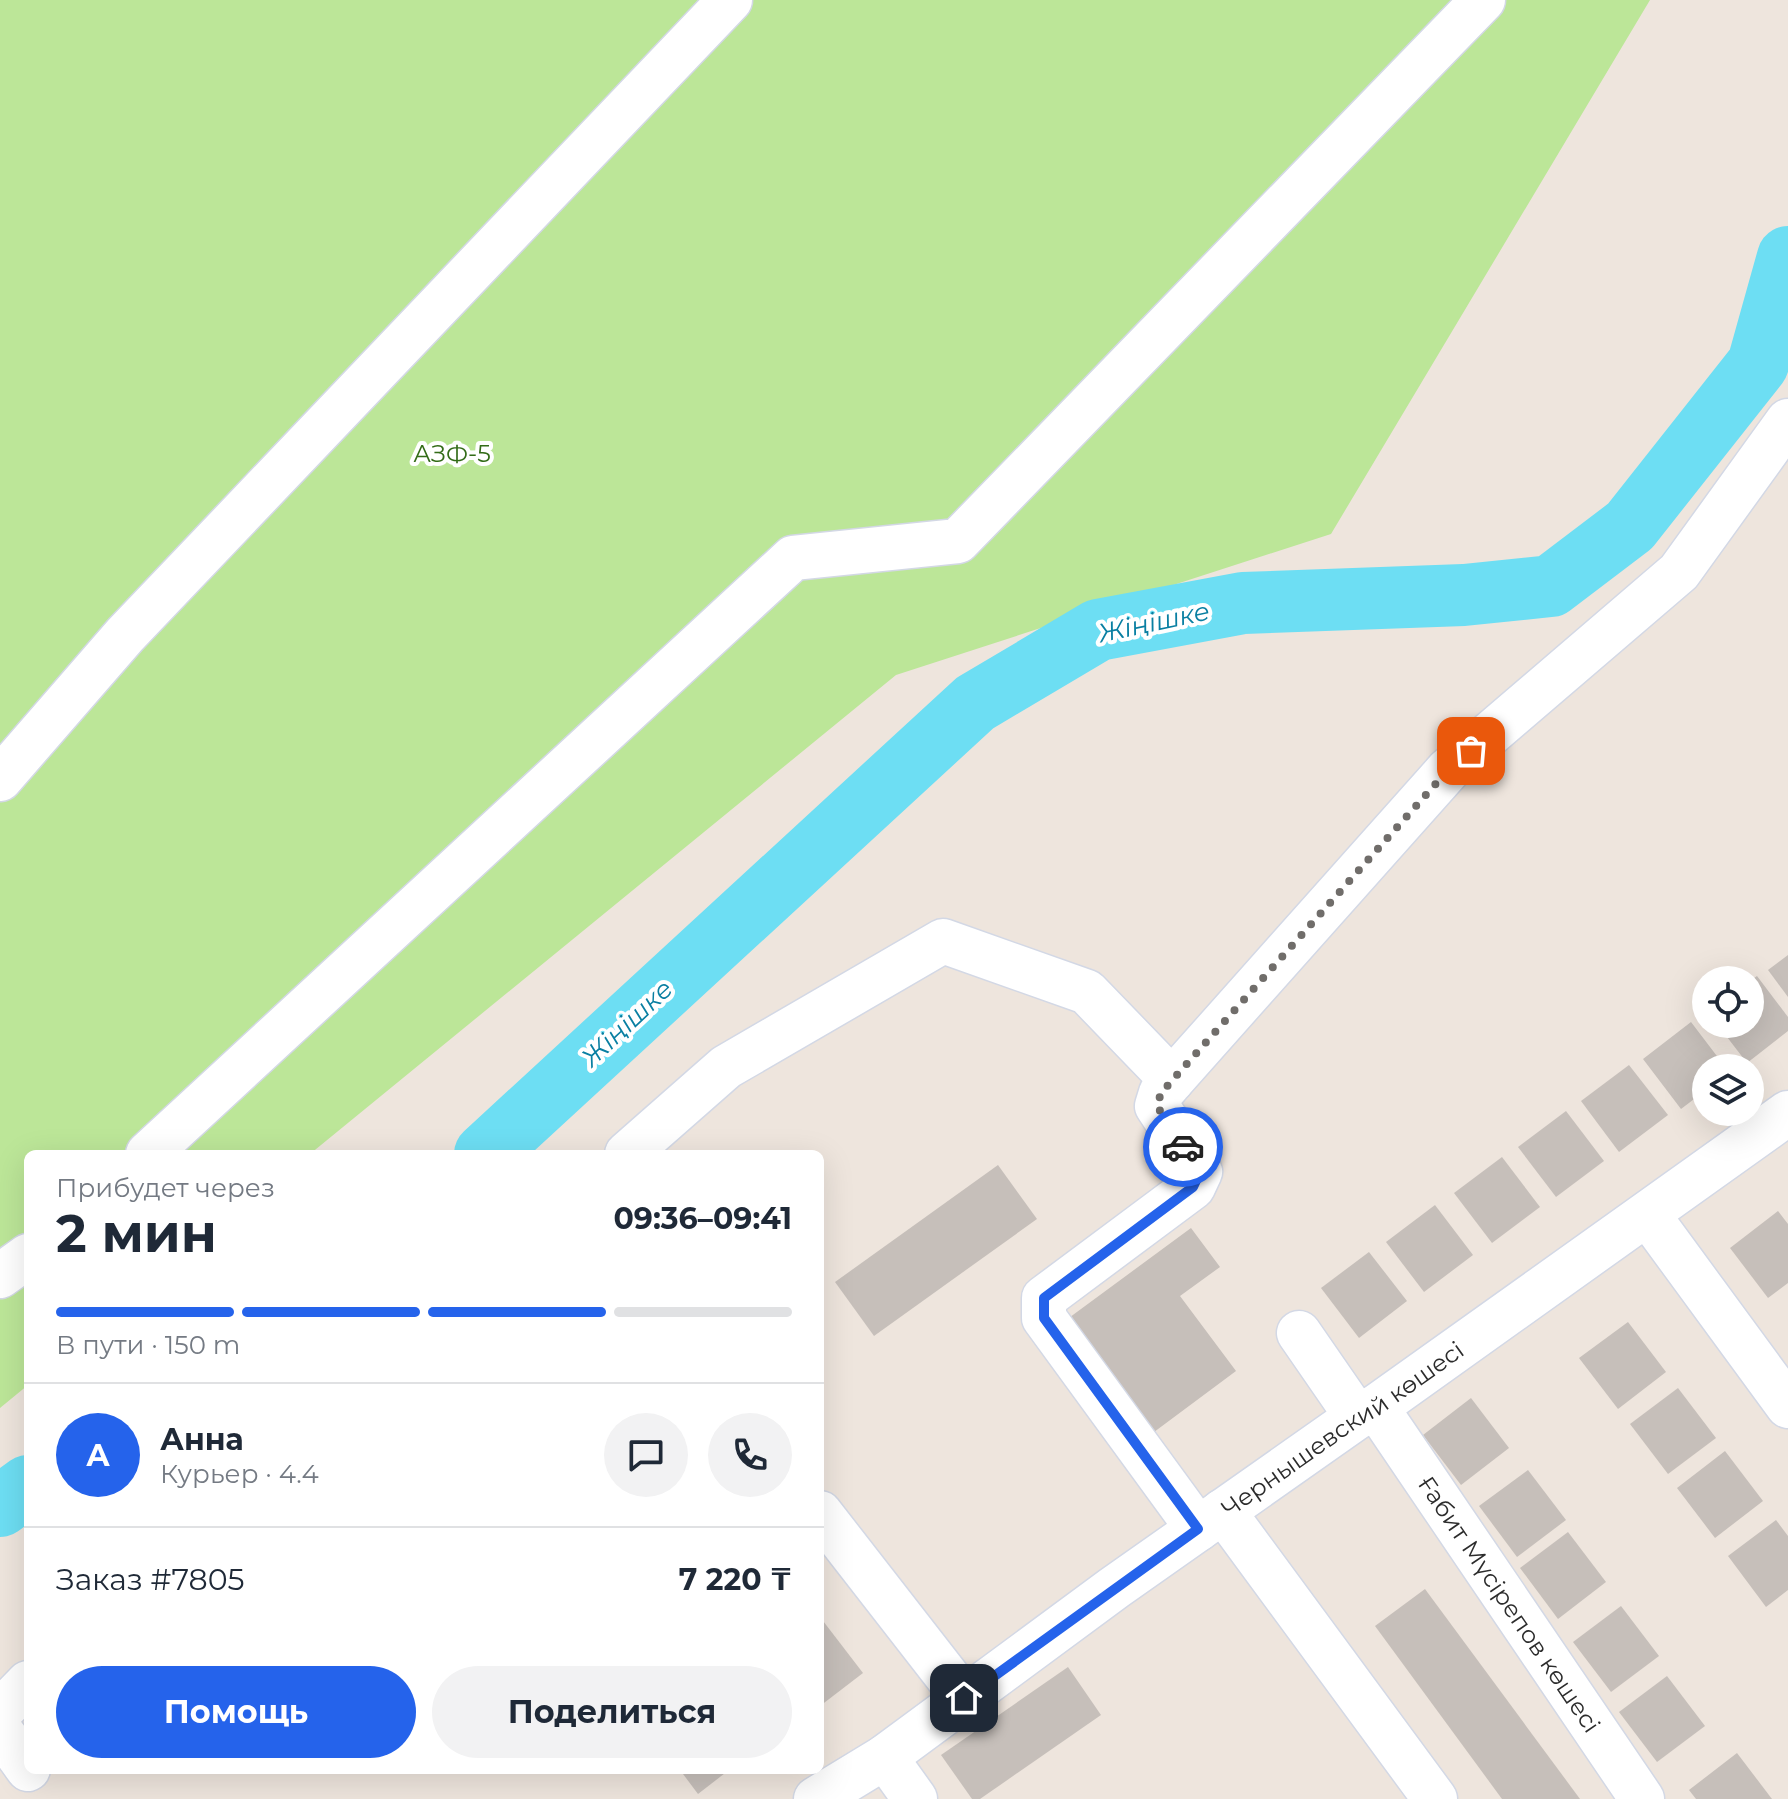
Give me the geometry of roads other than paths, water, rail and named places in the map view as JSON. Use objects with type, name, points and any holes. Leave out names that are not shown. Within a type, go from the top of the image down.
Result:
[{"type":"street","points":[[0,779],[125,635],[730,0]]},
{"type":"street","points":[[152,1150],[793,558],[958,541],[1483,0]]},
{"type":"street","points":[[1435,1799],[1044,1318],[1044,1298],[1193,1187],[1200,1172],[1157,1106],[1161,1093],[1172,1080],[1448,770],[1679,572],[1788,421]]},
{"type":"street","points":[[632,1150],[726,1067],[943,941],[1087,992],[1172,1080]]},
{"type":"street","name":"Чернышевский көшесі","points":[[812,1789],[885,1757],[1210,1520],[1648,1215],[1788,1113]]},
{"type":"street","points":[[1648,1215],[1788,1406]]},
{"type":"street","points":[[0,1276],[24,1259]]},
{"type":"street","name":"Ғабит Мүсірепов көшесі","points":[[1299,1333],[1367,1412],[1642,1799]]},
{"type":"street","points":[[824,1518],[964,1698]]},
{"type":"street","points":[[0,1712],[24,1687]]},
{"type":"street","points":[[0,1730],[24,1764]]},
{"type":"street","points":[[885,1757],[915,1799]]},
{"type":"street","points":[[31,1774],[49,1799]]},
{"type":"waterway","name":"Жіңішке","points":[[489,1150],[975,703],[1098,630],[1243,603],[1464,595],[1551,586],[1630,526],[1758,364],[1788,257]]},
{"type":"waterway","name":"Жіңішке","points":[[0,1506],[24,1489]]},
{"type":"park label","name":"АЗФ-5","points":[[452,453]]}]
